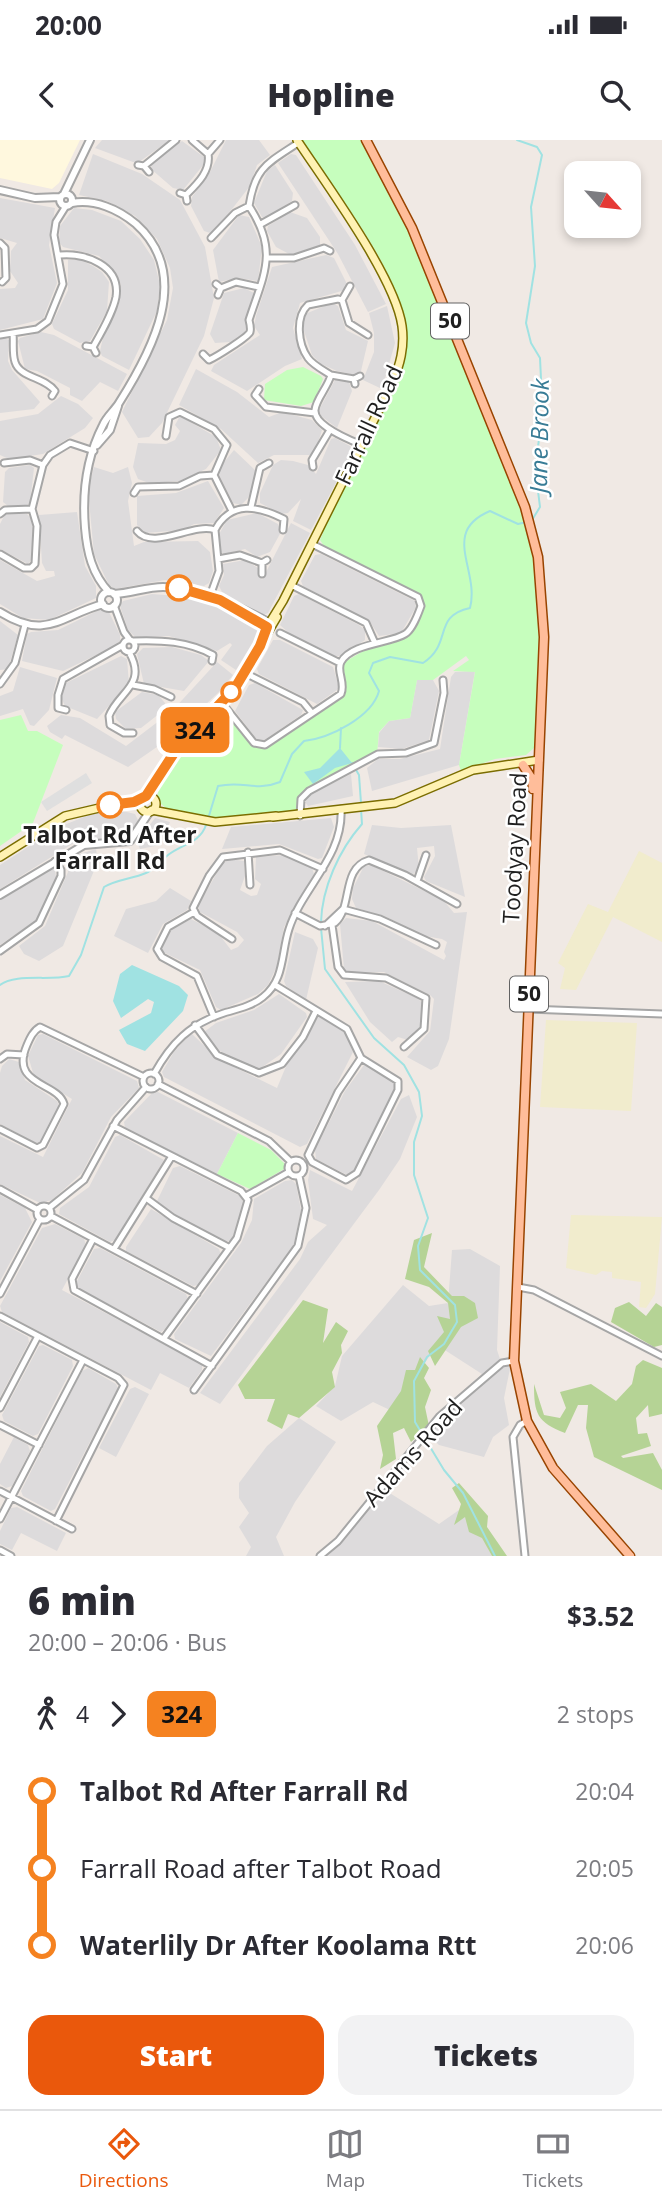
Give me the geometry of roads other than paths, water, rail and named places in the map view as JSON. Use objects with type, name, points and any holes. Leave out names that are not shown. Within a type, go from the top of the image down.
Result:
[{"type":"main road","name":"Toodyay Road","points":[[366,140],[412,228],[524,507],[538,557],[543,605],[539,763],[514,1361],[527,1420],[553,1468],[630,1556]]},
{"type":"main road","name":"Farrall Road","points":[[142,802],[176,750],[222,703],[245,673],[398,369],[403,337],[399,313],[367,249],[298,141]]},
{"type":"main road","points":[[0,857],[65,816],[88,808],[142,802],[173,815],[207,821],[273,817],[408,800],[473,770],[539,763]]},
{"type":"main road","points":[[521,764],[532,779],[535,817]]},
{"type":"main road","name":"Farrall Road","points":[[153,806],[159,779]]},
{"type":"main road","points":[[142,802],[153,806]]},
{"type":"street","points":[[0,335],[20,329],[37,329],[48,321],[63,284],[60,255],[54,235],[71,180],[90,140]]},
{"type":"street","points":[[149,173],[141,165],[176,140]]},
{"type":"street","points":[[192,140],[208,154]]},
{"type":"street","points":[[185,196],[205,172],[208,154],[220,140]]},
{"type":"street","points":[[209,239],[235,213],[249,206],[262,166],[298,141]]},
{"type":"street","points":[[0,190],[111,208],[139,227],[156,250],[165,277],[165,298],[160,322],[118,404],[103,424],[84,481],[82,498],[88,556],[130,646],[133,685],[109,716],[110,725],[124,736],[133,733]]},
{"type":"street","points":[[261,224],[297,204]]},
{"type":"street","points":[[203,354],[208,362],[247,337],[268,258],[261,224],[249,206]]},
{"type":"street","points":[[268,258],[294,258],[327,250],[323,241]]},
{"type":"street","points":[[0,243],[5,247],[6,280]]},
{"type":"street","points":[[60,255],[76,253],[89,258],[108,270],[113,278],[116,297],[92,349]]},
{"type":"street","points":[[218,289],[236,282],[260,287]]},
{"type":"street","points":[[341,300],[351,290]]},
{"type":"street","points":[[341,300],[330,298],[307,305],[299,327],[306,356],[331,375],[356,380]]},
{"type":"street","points":[[341,300],[349,323],[356,329],[367,331]]},
{"type":"street","points":[[13,333],[15,362],[18,368],[46,381],[56,393]]},
{"type":"street","points":[[315,412],[331,375]]},
{"type":"street","points":[[254,393],[266,407],[315,412],[330,430],[362,445]]},
{"type":"street","points":[[166,436],[169,417],[180,412],[219,433],[227,445],[214,475],[232,511]]},
{"type":"street","points":[[313,467],[312,460],[330,430]]},
{"type":"street","points":[[0,554],[23,568],[30,568],[35,564],[37,526],[32,509],[43,465],[50,455],[70,443],[95,448]]},
{"type":"street","points":[[1,472],[2,461],[30,460],[43,465]]},
{"type":"street","points":[[251,507],[258,466],[269,463]]},
{"type":"street","points":[[134,493],[137,484],[179,486],[200,476],[214,475]]},
{"type":"street","points":[[0,504],[2,512],[32,509]]},
{"type":"street","points":[[210,596],[219,571],[215,530],[232,511],[251,507],[287,517],[283,530]]},
{"type":"street","points":[[138,536],[177,536],[199,527],[215,530]]},
{"type":"street","points":[[312,544],[420,599],[421,608],[407,633],[374,641],[340,663]]},
{"type":"street","points":[[218,559],[240,555],[264,561],[262,574]]},
{"type":"street","points":[[291,585],[366,623],[374,641]]},
{"type":"street","points":[[0,612],[25,625],[54,625],[128,593],[162,587],[210,596],[270,626]]},
{"type":"street","points":[[1,680],[16,662],[25,625]]},
{"type":"street","points":[[280,633],[340,663]]},
{"type":"street","points":[[53,715],[58,708],[58,695],[63,679],[116,650],[162,640],[193,645],[215,657]]},
{"type":"street","points":[[222,703],[259,746],[342,691],[340,663]]},
{"type":"street","points":[[245,673],[303,702],[312,713]]},
{"type":"street","points":[[300,814],[301,799],[305,793],[356,768],[377,754],[406,753],[434,743],[444,693],[443,680]]},
{"type":"street","points":[[133,685],[163,692],[172,699]]},
{"type":"street","points":[[58,708],[66,710]]},
{"type":"street","points":[[141,826],[142,802]]},
{"type":"street","points":[[0,895],[84,845],[130,841],[153,806]]},
{"type":"street","points":[[0,1129],[37,1148],[43,1146],[64,1104],[61,1097],[29,1076],[24,1055],[33,1033],[40,1027],[144,1077],[154,1074],[176,1041],[195,1025],[251,1005],[275,985],[295,914],[323,869],[338,833],[339,809]]},
{"type":"street","points":[[214,1017],[197,976],[157,952],[157,945],[168,927],[194,912],[199,894],[221,859],[227,855],[285,850],[323,869]]},
{"type":"street","points":[[248,852],[250,886]]},
{"type":"street","points":[[416,881],[426,855]]},
{"type":"street","points":[[295,914],[317,925],[329,925],[340,919],[353,873],[366,860],[372,860],[416,881],[457,904]]},
{"type":"street","points":[[0,951],[41,920],[62,873],[55,861]]},
{"type":"street","points":[[343,909],[380,919],[436,944]]},
{"type":"street","points":[[194,912],[232,939]]},
{"type":"street","points":[[329,925],[338,967],[344,975],[382,976],[426,998],[423,1031],[404,1047]]},
{"type":"street","points":[[275,985],[346,1029],[361,1058],[396,1077],[399,1085],[357,1173],[346,1180],[312,1162],[308,1155],[338,1092],[361,1058]]},
{"type":"street","points":[[528,1009],[662,1014]]},
{"type":"street","points":[[195,1025],[217,1055],[247,1071],[259,1073],[282,1063],[303,1037],[316,1012]]},
{"type":"street","points":[[0,1059],[7,1054],[24,1055]]},
{"type":"street","points":[[154,1074],[158,1084],[269,1141],[291,1162]]},
{"type":"street","points":[[144,1077],[146,1087]]},
{"type":"street","points":[[146,1087],[154,1088],[158,1084]]},
{"type":"street","points":[[49,1208],[84,1180],[113,1126],[146,1087]]},
{"type":"street","points":[[113,1126],[246,1196],[248,1204],[242,1227],[230,1248],[164,1338]]},
{"type":"street","points":[[114,1249],[172,1156]]},
{"type":"street","points":[[291,1162],[298,1160],[303,1165],[299,1176]]},
{"type":"street","points":[[246,1196],[289,1172],[291,1162]]},
{"type":"street","points":[[289,1172],[299,1176]]},
{"type":"street","points":[[194,1390],[294,1253],[304,1228],[306,1208],[299,1176]]},
{"type":"street","points":[[0,1189],[38,1210],[40,1219],[0,1294]]},
{"type":"street","points":[[146,1198],[173,1218],[230,1248]]},
{"type":"street","points":[[38,1210],[43,1206],[49,1208]]},
{"type":"street","points":[[49,1208],[51,1216],[197,1294]]},
{"type":"street","points":[[40,1219],[46,1220],[51,1216]]},
{"type":"street","points":[[304,1228],[313,1230]]},
{"type":"street","points":[[93,1238],[72,1279],[74,1290],[212,1366]]},
{"type":"street","points":[[518,1287],[534,1290],[662,1356]]},
{"type":"street","points":[[0,1316],[118,1378],[124,1388],[56,1521]]},
{"type":"street","points":[[0,1408],[38,1336]]},
{"type":"street","points":[[0,1519],[83,1360]]},
{"type":"street","name":"Adams Road","points":[[320,1556],[338,1541],[439,1417],[502,1363],[514,1361]]},
{"type":"street","points":[[524,1556],[513,1437],[520,1425],[527,1420]]},
{"type":"street","points":[[0,1425],[39,1445]]},
{"type":"street","points":[[0,1491],[72,1530]]},
{"type":"street","points":[[0,1550],[11,1556]]},
{"type":"water","points":[[340,748],[352,763],[335,768],[313,784],[304,772],[320,768]]},
{"type":"water","points":[[132,965],[179,986],[188,995],[183,1011],[145,1051],[127,1044],[119,1030],[151,1013],[154,1002],[148,999],[121,1018],[113,1001],[120,974]]},
{"type":"waterway","name":"Jane Brook","points":[[517,140],[537,147],[542,155],[531,207],[535,266],[526,323],[531,343],[540,358],[541,379],[536,406],[541,426],[535,467],[540,507],[532,520]]},
{"type":"waterway","name":"Jane Brook","points":[[208,819],[218,786],[263,786],[280,782],[292,754],[304,741],[337,731],[368,709],[379,691],[369,673],[373,663],[390,657],[423,663],[432,656],[451,617],[470,608],[472,594],[464,541],[467,530],[475,520],[490,511],[518,524],[527,522]]},
{"type":"waterway","points":[[340,748],[341,728]]},
{"type":"waterway","points":[[352,763],[359,775],[361,803]]},
{"type":"waterway","points":[[321,922],[328,883],[339,857],[362,824],[361,809]]},
{"type":"waterway","name":"Jane Brook","points":[[0,985],[14,979],[69,976],[81,955],[104,887],[149,872],[173,851],[200,836],[206,825]]},
{"type":"waterway","points":[[321,928],[325,969],[374,1038],[404,1065],[419,1092],[422,1116],[414,1142],[414,1175],[428,1218],[418,1246],[420,1270],[455,1305],[457,1322],[444,1344],[427,1357],[414,1381],[415,1422],[444,1470],[463,1493],[495,1556]]},
{"type":"place","name":"Talbot Rd After Farrall Rd","points":[[110,805]]}]
